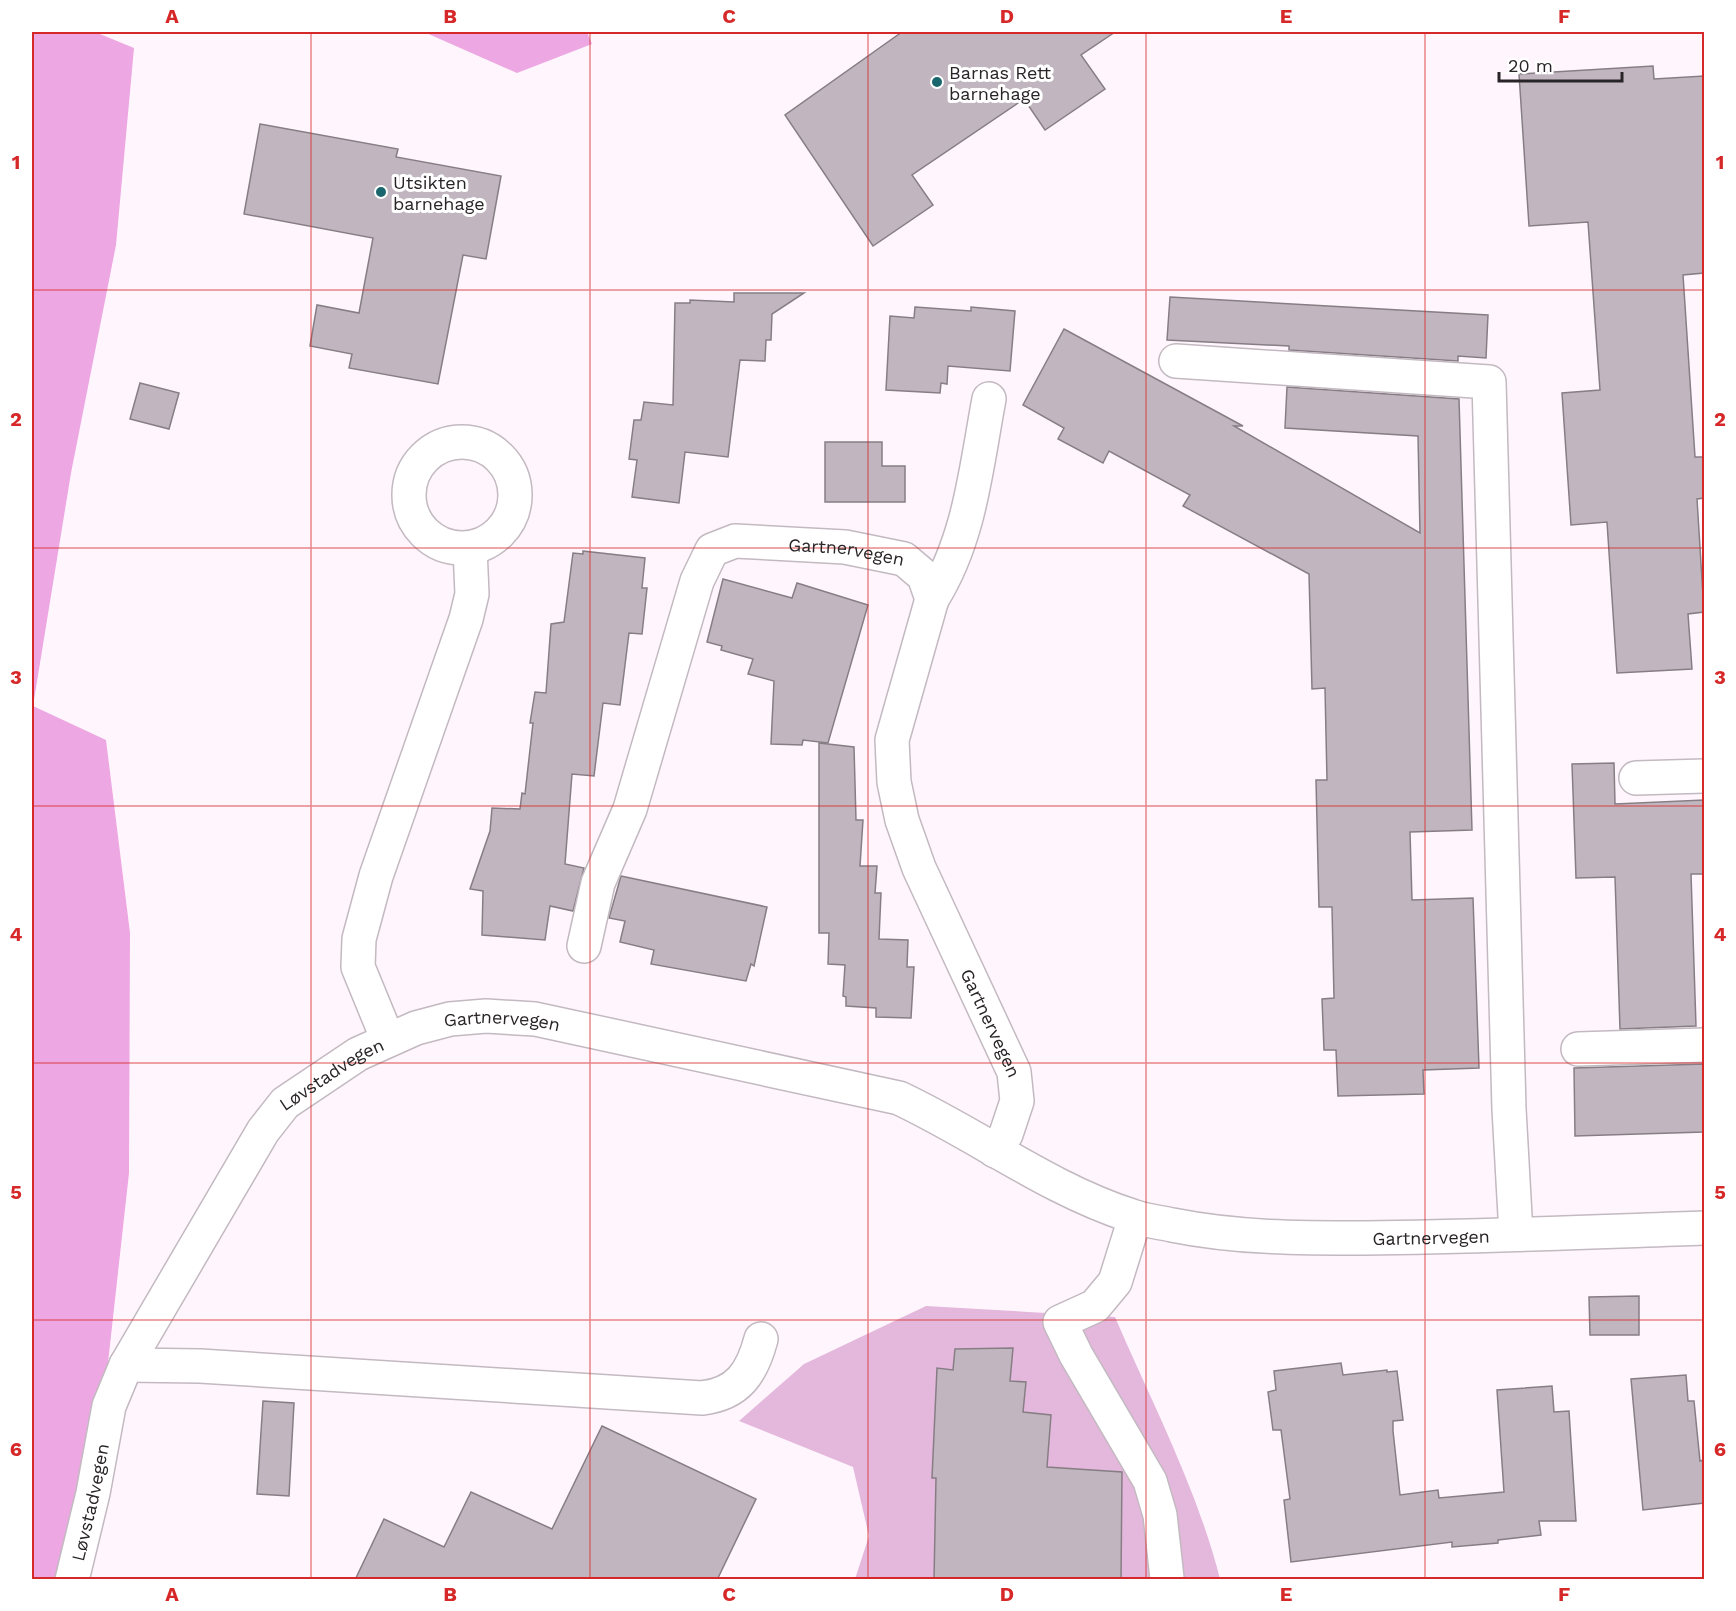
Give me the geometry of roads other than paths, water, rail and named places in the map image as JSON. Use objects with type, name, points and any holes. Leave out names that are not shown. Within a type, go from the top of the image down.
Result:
[{"type":"street","points":[[1176,361],[1489,382],[1509,1109],[1516,1234]]},
{"type":"street","points":[[932,599],[948,573],[964,533],[989,399]]},
{"type":"street","name":"Gartnervegen","points":[[584,946],[598,883],[630,809],[697,581],[712,550],[735,541],[763,541],[845,547],[904,559],[924,576],[932,599],[892,740],[894,782],[902,820],[920,868],[1014,1072],[1017,1101],[1006,1134],[994,1151]]},
{"type":"street","name":"Løvstadvegen","points":[[72,1580],[93,1493],[109,1406],[126,1365],[177,1275],[263,1131],[285,1103],[358,1054],[388,1040],[358,967],[359,939],[376,876],[466,619],[472,594],[470,548]]},
{"type":"street","points":[[1636,778],[1704,776]]},
{"type":"street","name":"Gartnervegen","points":[[388,1040],[416,1028],[450,1019],[486,1016],[535,1019],[899,1098],[939,1117],[994,1151],[1087,1201],[1135,1218],[1208,1232],[1264,1238],[1704,1228]]},
{"type":"street","points":[[1578,1049],[1704,1045]]},
{"type":"street","points":[[1135,1218],[1115,1282],[1095,1306],[1060,1322],[1076,1355],[1150,1481],[1160,1515],[1167,1578]]},
{"type":"street","points":[[126,1365],[194,1366],[702,1398],[725,1393],[742,1382],[755,1362],[761,1340]]},
{"type":"place","name":"Barnas Rett barnehage","points":[[937,82]]},
{"type":"place","name":"Utsikten barnehage","points":[[381,192]]}]
